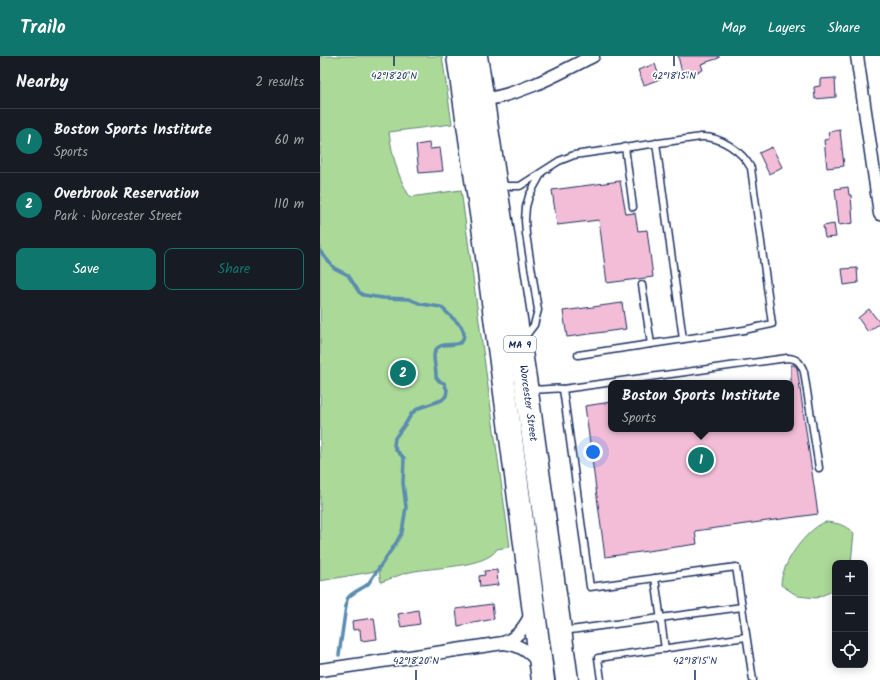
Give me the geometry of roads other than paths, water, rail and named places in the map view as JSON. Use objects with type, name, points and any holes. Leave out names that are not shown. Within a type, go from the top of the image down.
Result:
[{"type":"highway","name":"Worcester Street","points":[[458,56],[484,234],[533,609],[548,633],[567,680]]},
{"type":"highway","name":"Worcester Street","points":[[476,56],[526,385],[548,633],[542,673]]},
{"type":"street","points":[[482,100],[501,97],[528,88],[593,56]]},
{"type":"street","points":[[857,56],[880,214]]},
{"type":"street","points":[[320,670],[342,668],[503,643],[511,640],[520,632],[533,609]]},
{"type":"street","points":[[503,643],[514,645],[532,656],[542,673]]},
{"type":"lane","points":[[494,179],[507,186],[516,187],[524,184],[559,161],[574,155],[701,137],[721,141],[740,154],[749,164],[752,172],[772,324],[744,330],[578,355]]},
{"type":"lane","points":[[656,143],[683,339]]},
{"type":"lane","points":[[625,147],[633,207]]},
{"type":"lane","points":[[520,342],[534,325],[538,310],[525,220],[529,196],[541,173]]},
{"type":"lane","points":[[642,284],[651,344]]},
{"type":"lane","points":[[628,380],[787,358],[795,359],[800,364],[804,372],[819,468]]},
{"type":"lane","points":[[526,385],[537,390],[557,388],[563,389],[608,383]]},
{"type":"lane","points":[[563,389],[590,587],[736,567],[752,680]]},
{"type":"lane","points":[[655,578],[665,649]]},
{"type":"lane","points":[[548,633],[742,607]]},
{"type":"lane","points":[[601,680],[598,658],[746,637]]},
{"type":"waterway","points":[[320,251],[334,268],[348,275],[359,292],[363,295],[383,298],[409,299],[421,304],[441,307],[461,326],[464,333],[463,340],[460,343],[439,347],[434,354],[436,377],[439,381],[444,383],[447,390],[446,396],[442,400],[419,408],[412,413],[395,438],[394,445],[396,450],[404,458],[403,483],[406,507],[402,532],[368,584],[347,599],[339,655]]},
{"type":"place","name":"Overbrook Reservation","points":[[403,373]]},
{"type":"place","name":"Boston Sports Institute","points":[[701,460]]}]
